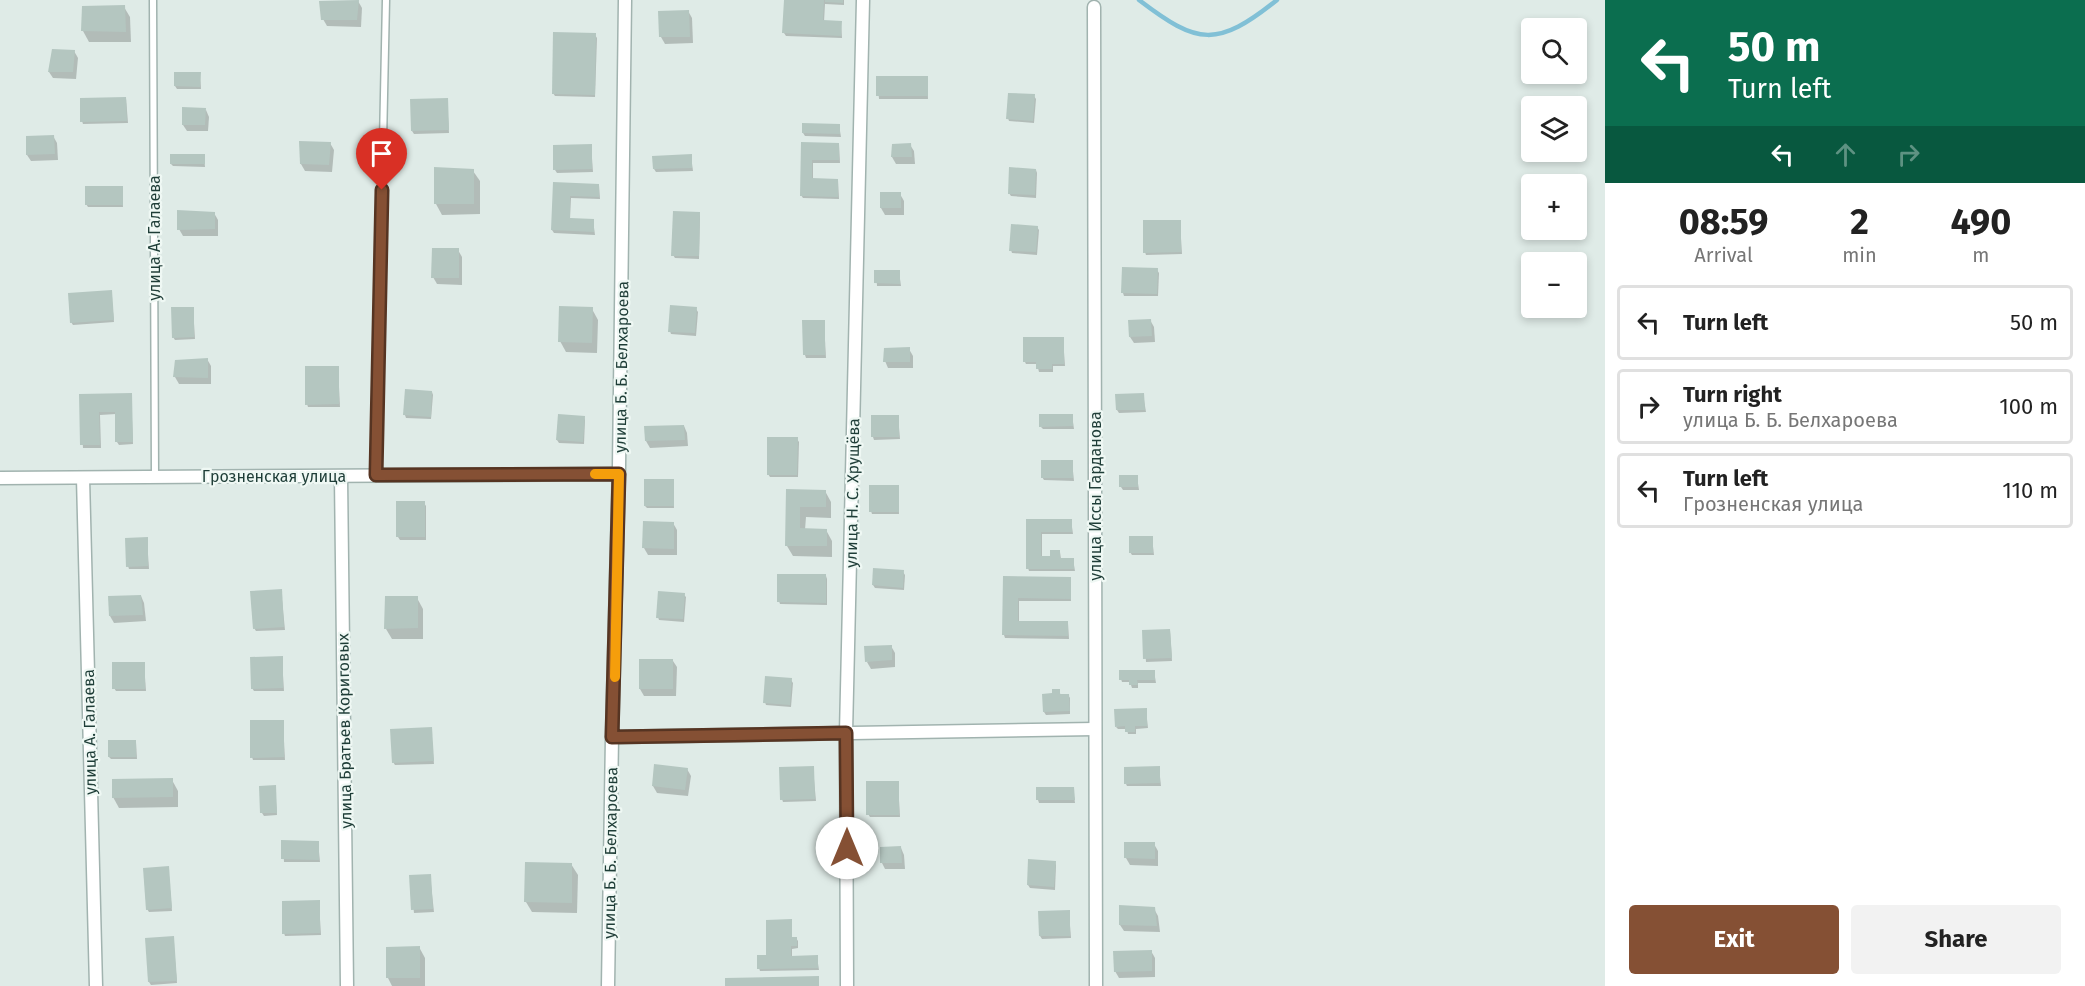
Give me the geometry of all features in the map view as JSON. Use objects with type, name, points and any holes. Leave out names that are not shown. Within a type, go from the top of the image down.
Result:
[{"type":"street","name":"улица Б. Б. Белхароева","points":[[608,986],[619,474],[625,0]]},
{"type":"street","name":"улица Н. С. Хрущёва","points":[[847,986],[846,733],[863,0]]},
{"type":"street","name":"улица Иссы Гарданова","points":[[1094,7],[1096,986]]},
{"type":"street","name":"Грозненская улица","points":[[0,478],[155,475],[340,477],[619,474]]},
{"type":"street","name":"улица Братьев Кориговых","points":[[340,477],[347,986]]},
{"type":"street","name":"улица А. Галаева","points":[[83,478],[96,986]]},
{"type":"street","points":[[612,737],[1095,729]]},
{"type":"lane","name":"улица А. Галаева","points":[[153,0],[155,475]]},
{"type":"lane","points":[[376,475],[386,0]]},
{"type":"building","points":[[359,0],[357,20],[321,20],[319,1]]},
{"type":"building","points":[[784,0],[824,0],[823,20],[842,21],[841,36],[782,33]]},
{"type":"building","points":[[825,0],[843,0],[843,3],[825,2]]},
{"type":"building","points":[[125,5],[126,32],[81,31],[82,6]]},
{"type":"building","points":[[689,10],[690,37],[659,37],[658,11]]},
{"type":"building","points":[[553,32],[596,33],[595,95],[552,94]]},
{"type":"building","points":[[52,49],[75,50],[73,72],[48,72]]},
{"type":"building","points":[[174,72],[201,72],[200,87],[174,86]]},
{"type":"building","points":[[876,76],[928,76],[928,96],[876,96]]},
{"type":"building","points":[[1008,93],[1035,94],[1033,121],[1006,119]]},
{"type":"building","points":[[126,97],[127,121],[80,122],[80,98]]},
{"type":"building","points":[[448,98],[449,130],[411,131],[410,99]]},
{"type":"building","points":[[182,107],[206,108],[205,125],[182,125]]},
{"type":"building","points":[[802,123],[840,124],[840,134],[802,133]]},
{"type":"building","points":[[54,135],[55,154],[26,155],[26,136]]},
{"type":"building","points":[[299,141],[331,142],[329,165],[300,164]]},
{"type":"building","points":[[801,142],[839,143],[839,160],[812,160],[812,178],[838,179],[838,197],[800,196]]},
{"type":"building","points":[[911,143],[912,157],[891,157],[892,144]]},
{"type":"building","points":[[592,144],[592,169],[553,170],[553,145]]},
{"type":"building","points":[[170,154],[205,154],[205,164],[170,164]]},
{"type":"building","points":[[692,154],[692,168],[653,169],[652,156]]},
{"type":"building","points":[[434,167],[474,169],[474,204],[434,204]]},
{"type":"building","points":[[1009,167],[1036,169],[1035,195],[1008,194]]},
{"type":"building","points":[[553,182],[599,184],[599,197],[570,196],[570,218],[594,219],[594,232],[551,230]]},
{"type":"building","points":[[85,186],[123,186],[123,205],[85,205]]},
{"type":"building","points":[[880,192],[901,192],[901,208],[880,208]]},
{"type":"building","points":[[177,210],[215,212],[215,229],[177,230]]},
{"type":"building","points":[[673,211],[700,212],[699,256],[671,256]]},
{"type":"building","points":[[1143,220],[1181,220],[1181,252],[1143,253]]},
{"type":"building","points":[[1011,224],[1038,226],[1036,252],[1009,251]]},
{"type":"building","points":[[432,248],[459,248],[459,278],[431,278]]},
{"type":"building","points":[[1122,267],[1158,268],[1157,294],[1121,293]]},
{"type":"building","points":[[874,270],[900,270],[900,284],[874,283]]},
{"type":"building","points":[[112,290],[114,320],[70,323],[68,293]]},
{"type":"building","points":[[670,305],[697,307],[695,333],[668,332]]},
{"type":"building","points":[[559,306],[593,307],[592,343],[558,342]]},
{"type":"building","points":[[171,307],[194,307],[194,337],[172,338]]},
{"type":"building","points":[[1151,319],[1152,336],[1129,337],[1128,320]]},
{"type":"building","points":[[802,320],[825,320],[825,355],[803,355]]},
{"type":"building","points":[[1023,337],[1064,337],[1064,364],[1052,364],[1052,369],[1036,369],[1036,362],[1023,362]]},
{"type":"building","points":[[910,347],[910,362],[883,362],[884,348]]},
{"type":"building","points":[[208,358],[208,378],[173,377],[175,360]]},
{"type":"building","points":[[305,366],[339,366],[339,404],[305,405]]},
{"type":"building","points":[[405,389],[432,391],[431,417],[403,415]]},
{"type":"building","points":[[132,393],[133,442],[115,442],[115,412],[99,412],[100,445],[80,445],[79,394]]},
{"type":"building","points":[[1144,393],[1145,410],[1116,410],[1115,394]]},
{"type":"building","points":[[558,414],[585,416],[583,442],[556,440]]},
{"type":"building","points":[[1039,414],[1073,414],[1073,426],[1039,427]]},
{"type":"building","points":[[871,415],[899,415],[899,437],[871,437]]},
{"type":"building","points":[[684,425],[685,440],[645,441],[644,426]]},
{"type":"building","points":[[767,437],[798,437],[797,475],[767,475]]},
{"type":"building","points":[[1041,460],[1073,460],[1073,478],[1041,478]]},
{"type":"building","points":[[1119,475],[1138,475],[1138,487],[1119,487]]},
{"type":"building","points":[[644,479],[674,479],[674,506],[644,506]]},
{"type":"building","points":[[869,485],[899,485],[899,512],[869,512]]},
{"type":"building","points":[[786,489],[826,490],[826,507],[800,507],[800,528],[827,529],[827,546],[785,546]]},
{"type":"building","points":[[396,501],[425,501],[425,537],[396,537]]},
{"type":"building","points":[[1026,519],[1072,519],[1072,532],[1041,532],[1041,556],[1050,556],[1050,550],[1060,550],[1060,558],[1074,558],[1074,569],[1026,569]]},
{"type":"building","points":[[643,521],[674,522],[674,549],[642,548]]},
{"type":"building","points":[[1129,536],[1153,536],[1153,553],[1129,553]]},
{"type":"building","points":[[148,537],[148,566],[126,567],[125,538]]},
{"type":"building","points":[[873,568],[904,570],[903,588],[872,585]]},
{"type":"building","points":[[777,574],[826,574],[826,603],[777,602]]},
{"type":"building","points":[[1003,576],[1071,577],[1071,599],[1018,598],[1018,621],[1068,621],[1068,636],[1002,635]]},
{"type":"building","points":[[282,589],[284,627],[253,629],[250,591]]},
{"type":"building","points":[[658,591],[685,593],[683,619],[656,618]]},
{"type":"building","points":[[141,595],[143,615],[109,616],[108,596]]},
{"type":"building","points":[[385,596],[418,596],[418,628],[384,629]]},
{"type":"building","points":[[1170,629],[1172,658],[1143,659],[1142,630]]},
{"type":"building","points":[[892,645],[892,660],[865,662],[864,646]]},
{"type":"building","points":[[283,656],[283,688],[251,689],[250,657]]},
{"type":"building","points":[[639,659],[673,659],[673,689],[639,689]]},
{"type":"building","points":[[112,662],[145,662],[145,689],[112,689]]},
{"type":"building","points":[[1119,670],[1155,670],[1155,680],[1137,680],[1138,685],[1129,685],[1129,680],[1119,680]]},
{"type":"building","points":[[765,676],[792,678],[790,705],[763,703]]},
{"type":"building","points":[[1052,689],[1060,689],[1060,694],[1069,694],[1070,711],[1043,712],[1042,694],[1052,693]]},
{"type":"building","points":[[1147,708],[1147,726],[1135,726],[1135,732],[1125,732],[1125,726],[1115,727],[1114,709]]},
{"type":"building","points":[[250,720],[284,720],[284,757],[250,758]]},
{"type":"building","points":[[432,727],[434,761],[392,763],[390,729]]},
{"type":"building","points":[[108,740],[136,740],[136,757],[108,757]]},
{"type":"building","points":[[654,764],[688,768],[685,790],[652,786]]},
{"type":"building","points":[[814,766],[815,799],[780,800],[779,767]]},
{"type":"building","points":[[1160,766],[1160,783],[1124,784],[1124,767]]},
{"type":"building","points":[[173,778],[173,797],[112,798],[112,779]]},
{"type":"building","points":[[866,781],[899,781],[899,815],[866,815]]},
{"type":"building","points":[[276,785],[277,813],[260,813],[259,786]]},
{"type":"building","points":[[1036,787],[1074,787],[1075,800],[1036,800]]},
{"type":"building","points":[[281,840],[319,841],[319,860],[281,859]]},
{"type":"building","points":[[1124,842],[1155,842],[1155,859],[1124,858]]},
{"type":"building","points":[[901,846],[902,863],[880,863],[880,847]]},
{"type":"building","points":[[1028,859],[1056,861],[1054,887],[1027,885]]},
{"type":"building","points":[[525,862],[572,863],[572,903],[524,902]]},
{"type":"building","points":[[169,866],[172,908],[146,910],[143,868]]},
{"type":"building","points":[[431,874],[433,909],[411,910],[409,875]]},
{"type":"building","points":[[320,900],[320,933],[282,934],[282,901]]},
{"type":"building","points":[[1119,905],[1155,907],[1157,926],[1119,925]]},
{"type":"building","points":[[1070,910],[1070,936],[1039,936],[1038,911]]},
{"type":"building","points":[[792,919],[792,937],[797,937],[797,946],[791,946],[791,956],[818,955],[818,968],[757,969],[757,955],[766,955],[766,920]]},
{"type":"building","points":[[174,936],[177,981],[148,982],[145,938]]},
{"type":"building","points":[[420,946],[420,978],[386,978],[386,947]]},
{"type":"building","points":[[1152,950],[1152,971],[1114,972],[1113,951]]},
{"type":"building","points":[[819,976],[819,986],[725,986],[725,978]]},
{"type":"waterway","points":[[1139,0],[1177,26],[1208,35],[1223,33],[1238,27],[1277,0]]},
{"type":"slow traffic","points":[[595,474],[619,474],[615,677]]},
{"type":"route","points":[[382,190],[376,475],[619,474],[612,737],[846,733],[847,848]]}]
